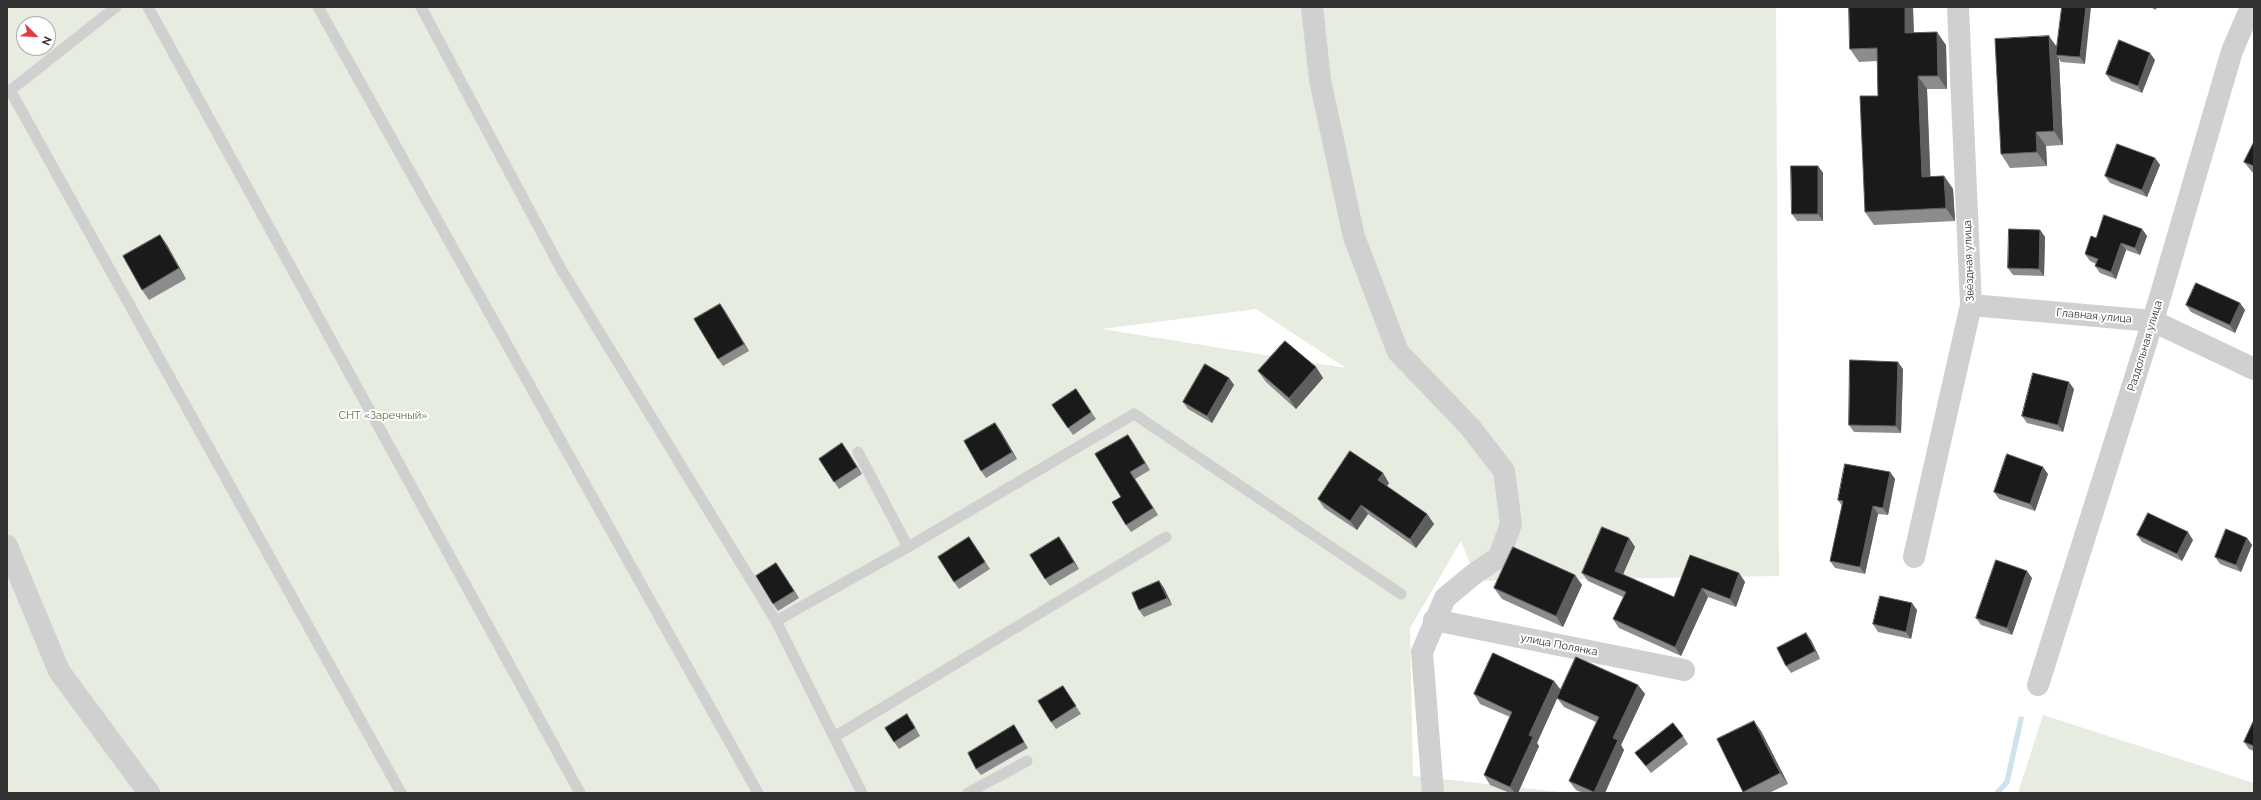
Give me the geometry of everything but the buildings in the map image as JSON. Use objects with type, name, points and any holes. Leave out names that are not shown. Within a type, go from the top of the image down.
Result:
[{"type":"street","points":[[1312,7],[1320,80],[1354,237],[1398,352],[1470,427],[1504,471],[1511,524],[1499,557],[1474,574],[1445,598],[1434,620],[1422,652],[1433,793]]},
{"type":"street","name":"Звёздная улица","points":[[1914,557],[1971,305],[1958,7]]},
{"type":"street","name":"Раздольная улица","points":[[2038,685],[2153,321],[2232,51],[2251,7]]},
{"type":"street","name":"Главная улица","points":[[1971,305],[2153,321],[2254,369]]},
{"type":"street","points":[[7,546],[13,579],[58,671],[149,793]]},
{"type":"street","name":"улица Полянка","points":[[1434,620],[1684,670]]},
{"type":"lane","points":[[116,7],[9,91],[401,793]]},
{"type":"lane","points":[[148,7],[580,793]]},
{"type":"lane","points":[[318,7],[758,793]]},
{"type":"lane","points":[[421,7],[561,269],[776,621],[862,793]]},
{"type":"lane","points":[[776,621],[908,547],[1134,414],[1401,594]]},
{"type":"lane","points":[[858,452],[908,547]]},
{"type":"lane","points":[[834,737],[1166,537]]},
{"type":"lane","points":[[968,793],[1027,761]]},
{"type":"green space","name":"СНТ «Заречный»","points":[[7,7],[1776,7],[1779,576],[1477,581],[1461,541],[1410,628],[1413,776],[1570,793],[7,793]],"holes":[[[1256,309],[1346,368],[1102,329]]]},
{"type":"green space","points":[[2043,715],[2254,783],[2254,793],[2018,793]]},
{"type":"waterway","points":[[1997,793],[2007,782],[2021,719]]}]
